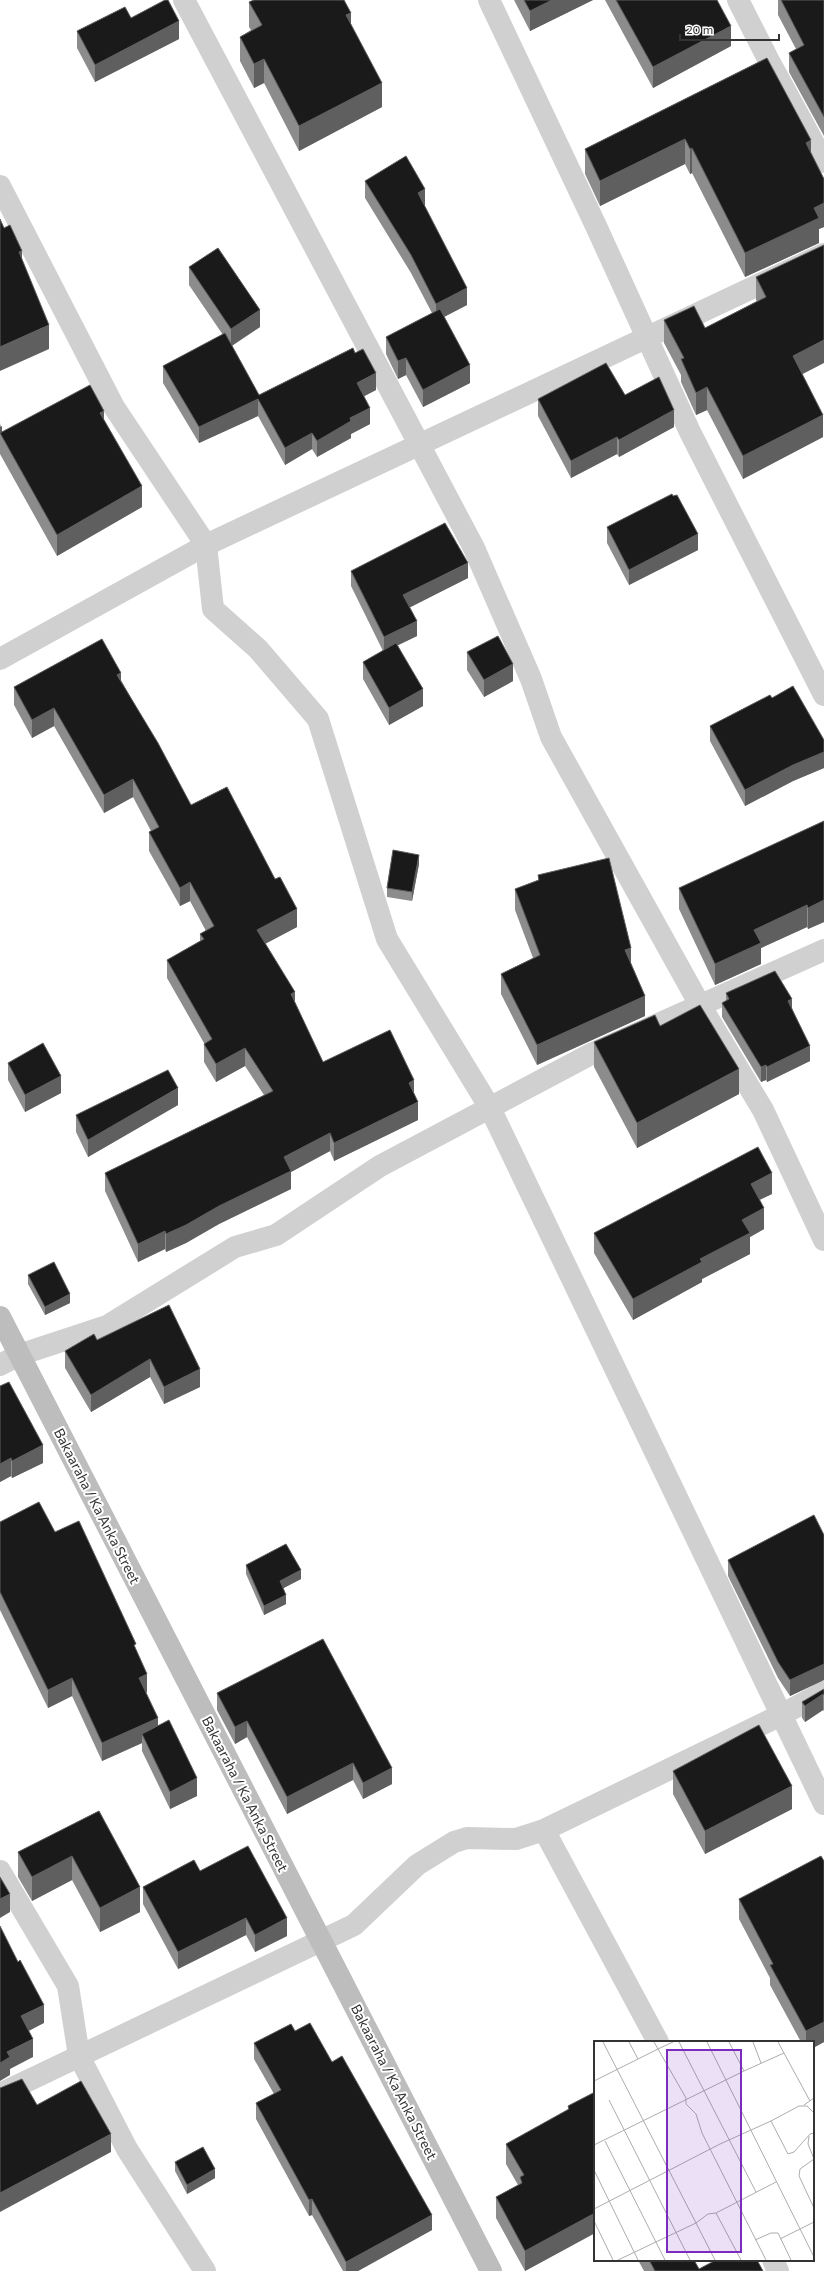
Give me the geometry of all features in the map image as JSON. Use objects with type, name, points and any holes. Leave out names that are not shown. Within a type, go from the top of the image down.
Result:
[{"type":"street","points":[[184,0],[474,548],[530,679],[551,737],[700,1005],[763,1110],[824,1240]]},
{"type":"street","points":[[489,0],[690,432],[824,695]]},
{"type":"street","points":[[738,0],[769,61],[824,162]]},
{"type":"street","points":[[0,186],[114,407],[206,545],[213,609],[258,649],[318,719],[388,939],[490,1108],[824,1804]]},
{"type":"street","points":[[0,659],[206,545],[824,254]]},
{"type":"street","points":[[0,1365],[19,1355],[108,1326],[235,1246],[276,1234],[380,1166],[591,1054],[824,950]]},
{"type":"street","name":"Bakaaraha / Ka Anka Street","points":[[0,1317],[491,2271]]},
{"type":"street","points":[[0,2094],[322,1942],[354,1925],[417,1865],[454,1842],[467,1838],[516,1839],[544,1830],[781,1715],[824,1692]]},
{"type":"street","points":[[544,1830],[657,2041]]},
{"type":"street","points":[[0,1871],[68,1986],[79,2056],[127,2149],[205,2271]]},
{"type":"street","points":[[773,2261],[778,2271]]},
{"type":"building","points":[[165,0],[168,0],[179,21],[95,65],[77,31],[125,7],[131,18]]},
{"type":"building","points":[[254,0],[344,0],[351,13],[346,15],[382,83],[299,126],[264,59],[254,64],[240,37],[262,25],[249,2]]},
{"type":"building","points":[[524,0],[552,0],[530,11]]},
{"type":"building","points":[[616,0],[717,0],[731,26],[653,67]]},
{"type":"building","points":[[781,0],[824,0],[824,117],[789,53],[804,45]]},
{"type":"building","points":[[767,58],[811,140],[806,143],[824,179],[824,203],[814,208],[819,218],[745,253],[692,148],[690,149],[685,139],[600,181],[585,149]]},
{"type":"building","points":[[406,156],[425,189],[418,193],[467,288],[436,304],[411,255],[365,181]]},
{"type":"building","points":[[0,219],[4,228],[10,225],[22,251],[19,252],[49,325],[0,347]]},
{"type":"building","points":[[824,245],[824,340],[793,356],[823,415],[743,456],[707,387],[696,393],[681,359],[684,358],[664,320],[694,306],[705,328],[766,297],[756,277]]},
{"type":"building","points":[[218,248],[260,310],[231,329],[189,267]]},
{"type":"building","points":[[440,309],[470,365],[423,390],[406,358],[398,361],[386,337]]},
{"type":"building","points":[[225,333],[259,395],[353,348],[355,353],[363,349],[376,373],[357,383],[370,408],[350,418],[351,421],[317,441],[312,433],[285,448],[258,399],[199,427],[163,366]]},
{"type":"building","points":[[606,363],[625,395],[659,377],[674,410],[619,440],[617,437],[571,461],[538,399]]},
{"type":"building","points":[[90,385],[104,411],[100,413],[142,486],[57,535],[0,433]]},
{"type":"building","points":[[672,494],[673,496],[677,495],[698,534],[629,570],[607,527]]},
{"type":"building","points":[[445,523],[468,563],[403,595],[417,621],[384,637],[351,571]]},
{"type":"building","points":[[498,636],[513,664],[484,680],[467,652]]},
{"type":"building","points":[[102,639],[121,673],[117,675],[158,743],[191,805],[227,787],[275,879],[280,877],[297,909],[257,930],[295,992],[291,994],[323,1062],[390,1030],[414,1080],[409,1083],[418,1102],[334,1143],[330,1133],[284,1157],[291,1171],[219,1206],[186,1225],[166,1234],[165,1231],[138,1244],[105,1173],[273,1091],[245,1048],[216,1064],[204,1044],[212,1039],[167,960],[204,939],[200,934],[214,926],[190,882],[180,888],[149,832],[159,827],[133,779],[104,795],[54,708],[32,720],[14,687]]},
{"type":"building","points":[[396,643],[423,689],[389,708],[363,662]]},
{"type":"building","points":[[793,686],[824,740],[824,752],[793,765],[745,790],[710,726],[770,695],[772,698]]},
{"type":"building","points":[[824,821],[824,900],[808,908],[807,905],[754,930],[761,943],[715,964],[679,888]]},
{"type":"building","points":[[393,850],[419,855],[412,892],[387,888]]},
{"type":"building","points":[[609,858],[631,948],[625,950],[645,996],[537,1045],[501,974],[540,955],[515,889],[539,880],[538,875]]},
{"type":"building","points":[[775,971],[792,999],[788,1001],[810,1046],[767,1067],[766,1065],[761,1067],[722,1003],[729,999],[726,993]]},
{"type":"building","points":[[700,1005],[739,1069],[637,1123],[594,1042],[655,1015],[660,1026]]},
{"type":"building","points":[[43,1043],[61,1076],[25,1095],[8,1063]]},
{"type":"building","points":[[168,1070],[178,1088],[88,1140],[76,1115]]},
{"type":"building","points":[[758,1147],[772,1173],[751,1184],[764,1208],[742,1220],[750,1233],[700,1259],[702,1262],[633,1299],[594,1233]]},
{"type":"building","points":[[54,1262],[70,1294],[45,1307],[28,1275]]},
{"type":"building","points":[[169,1305],[200,1369],[164,1387],[150,1359],[91,1395],[65,1351],[94,1334],[97,1340]]},
{"type":"building","points":[[9,1382],[43,1445],[12,1461],[11,1458],[0,1464],[0,1386]]},
{"type":"building","points":[[39,1502],[55,1532],[79,1521],[136,1644],[134,1645],[147,1674],[139,1678],[158,1718],[102,1743],[72,1678],[48,1690],[0,1592],[0,1522]]},
{"type":"building","points":[[814,1515],[824,1535],[824,1664],[790,1680],[778,1662],[728,1560]]},
{"type":"building","points":[[286,1544],[301,1570],[280,1581],[286,1595],[264,1606],[246,1565]]},
{"type":"building","points":[[323,1639],[392,1768],[363,1783],[353,1763],[287,1797],[247,1721],[235,1727],[217,1693]]},
{"type":"building","points":[[824,1689],[824,1695],[823,1694],[805,1706],[802,1702]]},
{"type":"building","points":[[169,1720],[197,1778],[170,1792],[142,1734]]},
{"type":"building","points":[[759,1725],[792,1786],[705,1831],[673,1771]]},
{"type":"building","points":[[99,1811],[140,1887],[100,1908],[72,1856],[32,1877],[18,1852]]},
{"type":"building","points":[[248,1846],[287,1918],[255,1935],[246,1918],[178,1952],[143,1887],[194,1860],[200,1871]]},
{"type":"building","points":[[821,1856],[824,1861],[824,2022],[806,2031],[770,1965],[773,1964],[739,1899]]},
{"type":"building","points":[[0,1877],[10,1894],[0,1899]]},
{"type":"building","points":[[0,1926],[18,1962],[20,1960],[44,2005],[21,2016],[33,2039],[7,2052],[10,2057],[0,2063]]},
{"type":"building","points":[[310,2023],[332,2062],[342,2056],[432,2215],[346,2262],[312,2199],[309,2200],[256,2103],[281,2090],[254,2043],[291,2024],[295,2031]]},
{"type":"building","points":[[22,2079],[37,2105],[81,2081],[111,2134],[0,2193],[0,2088]]},
{"type":"building","points":[[594,2093],[594,2214],[525,2251],[496,2197],[522,2183],[520,2177],[524,2175],[506,2144],[569,2109],[568,2106]]},
{"type":"building","points":[[203,2147],[215,2169],[187,2185],[175,2162]]},
{"type":"building","points":[[650,2261],[695,2261],[699,2269],[714,2261],[758,2261],[763,2271],[655,2271]]}]
